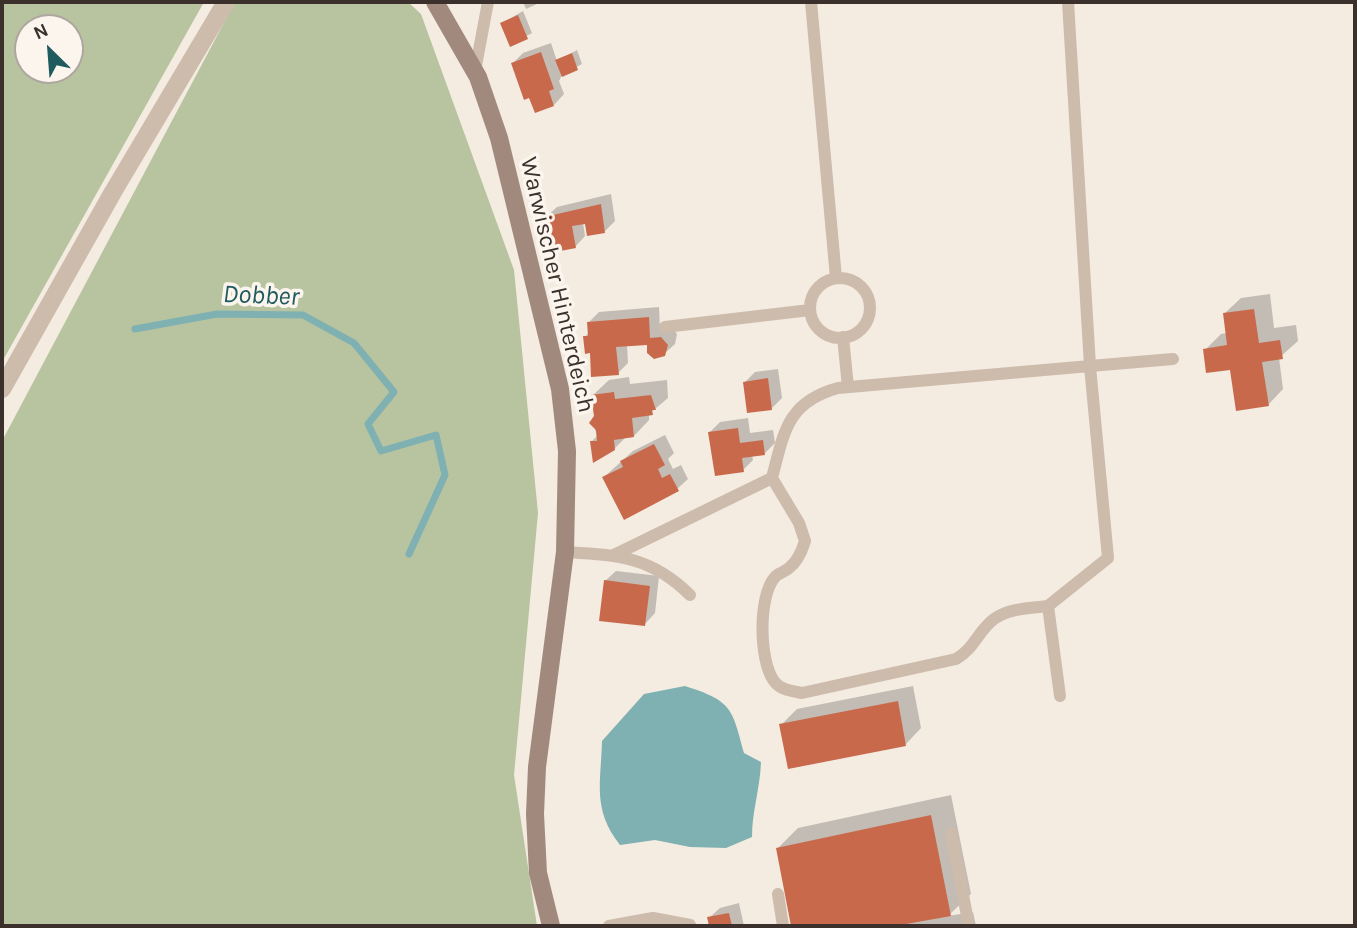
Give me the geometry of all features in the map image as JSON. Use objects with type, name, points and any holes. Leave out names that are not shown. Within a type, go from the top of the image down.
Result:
[{"type":"street","points":[[2,389],[107,203],[226,2]]},
{"type":"street","name":"Warwischer Hinterdeich","points":[[435,2],[475,71],[513,190],[560,389],[567,451],[565,552],[537,767],[535,814],[538,873],[551,926]]},
{"type":"lane","points":[[475,71],[488,2]]},
{"type":"lane","points":[[811,2],[836,278]]},
{"type":"lane","points":[[1068,2],[1090,366],[1108,558],[1048,606],[1008,611],[993,619],[969,651],[956,659],[802,693],[785,690],[774,682],[767,667],[763,621],[775,576],[790,568],[805,541],[799,523],[772,478],[783,432],[807,401],[821,393],[848,387],[1090,366],[1173,359]]},
{"type":"lane","points":[[836,278],[855,282],[867,296],[869,305],[865,323],[852,335],[843,337],[833,337],[817,328],[810,310],[810,301],[820,286],[836,278]]},
{"type":"lane","points":[[665,327],[810,310]]},
{"type":"lane","points":[[843,337],[848,387]]},
{"type":"lane","points":[[614,555],[772,478]]},
{"type":"lane","points":[[565,552],[614,555],[646,563],[670,576],[690,595]]},
{"type":"lane","points":[[1048,606],[1060,696]]},
{"type":"lane","points":[[951,833],[969,926]]},
{"type":"lane","points":[[778,894],[783,926]]},
{"type":"lane","points":[[610,926],[653,918],[690,925]]},
{"type":"green space","points":[[2,2],[204,2],[2,362]]},
{"type":"green space","points":[[235,2],[408,2],[421,14],[514,270],[538,513],[514,775],[537,926],[2,926],[2,441]]},
{"type":"water","points":[[685,686],[712,696],[728,708],[744,753],[761,762],[752,837],[726,848],[690,847],[655,840],[620,845],[611,832],[602,807],[602,741],[644,694]]},
{"type":"building","points":[[518,15],[528,39],[510,47],[500,23]]},
{"type":"building","points":[[541,52],[554,89],[549,91],[554,106],[535,113],[529,98],[524,100],[511,63]]},
{"type":"building","points":[[572,53],[578,70],[562,77],[555,60]]},
{"type":"building","points":[[601,204],[605,233],[587,236],[585,224],[572,226],[576,248],[550,253],[544,217]]},
{"type":"building","points":[[1254,309],[1259,343],[1280,340],[1283,359],[1262,362],[1269,406],[1236,411],[1230,370],[1206,373],[1203,349],[1227,345],[1223,313]]},
{"type":"building","points":[[649,317],[650,338],[661,337],[668,345],[665,356],[654,359],[647,353],[647,345],[616,347],[619,375],[591,377],[590,353],[585,354],[583,336],[588,336],[587,322]]},
{"type":"building","points":[[768,378],[772,410],[747,413],[743,382]]},
{"type":"building","points":[[614,392],[615,399],[651,395],[656,410],[652,410],[653,415],[632,418],[634,437],[614,440],[615,450],[593,463],[590,441],[597,441],[596,430],[589,423],[594,416],[591,395]]},
{"type":"building","points":[[738,428],[740,443],[763,440],[765,455],[742,458],[744,472],[715,476],[708,432]]},
{"type":"building","points":[[654,444],[665,465],[658,469],[662,478],[670,474],[679,491],[624,520],[602,477],[623,467],[620,461]]},
{"type":"building","points":[[604,580],[650,586],[645,626],[599,621]]},
{"type":"building","points":[[898,701],[906,746],[788,769],[779,724]]},
{"type":"building","points":[[931,815],[951,916],[895,926],[791,926],[776,848]]},
{"type":"building","points":[[729,913],[732,926],[709,926],[707,917]]},
{"type":"waterway","name":"Dobber","points":[[135,329],[217,314],[303,315],[354,343],[394,392],[368,424],[381,451],[436,435],[445,475],[409,554]]}]
